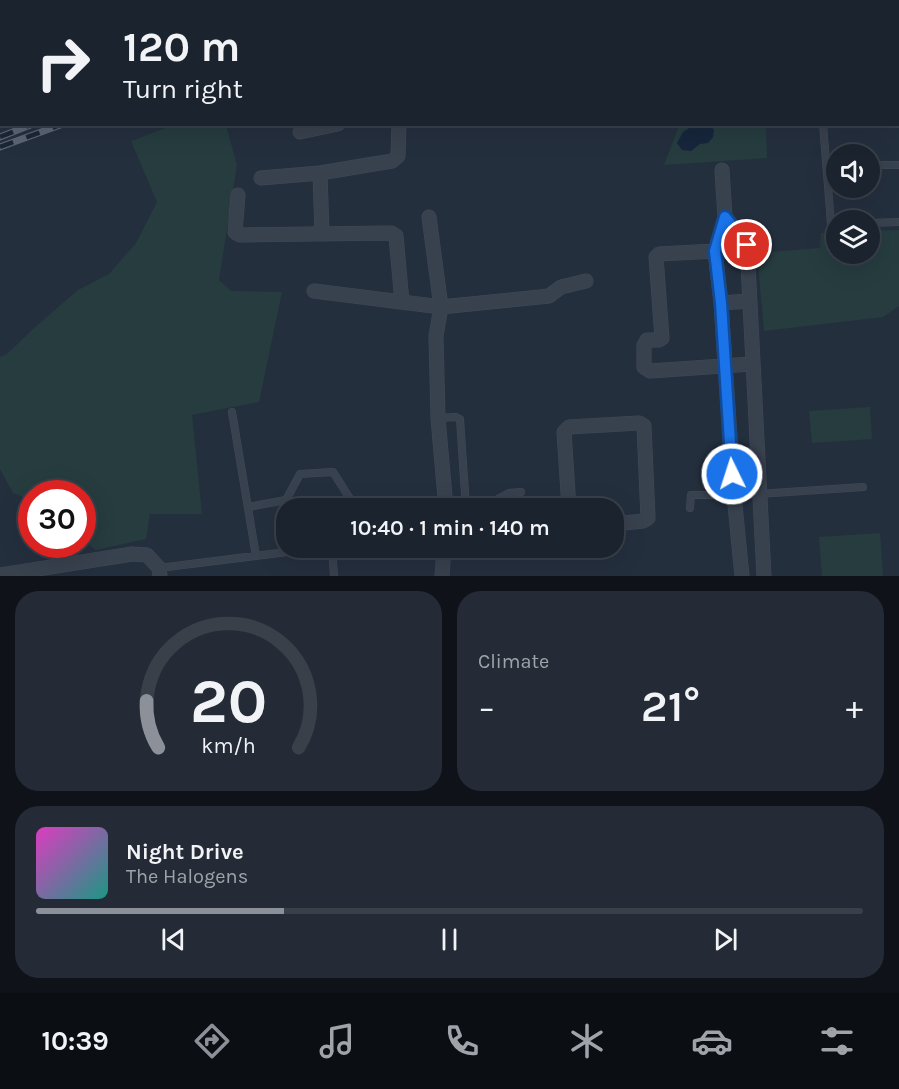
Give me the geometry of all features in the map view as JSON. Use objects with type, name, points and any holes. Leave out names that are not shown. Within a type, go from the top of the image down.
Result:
[{"type":"street","points":[[300,132],[328,126]]},
{"type":"street","points":[[261,178],[320,173],[392,161],[398,156],[399,126]]},
{"type":"street","points":[[722,170],[725,217],[715,251],[742,576]]},
{"type":"street","points":[[320,173],[322,234]]},
{"type":"street","points":[[238,195],[235,232],[240,235],[391,233],[396,236],[402,302]]},
{"type":"street","points":[[429,217],[441,307],[436,336],[438,418],[445,498]]},
{"type":"street","points":[[725,217],[747,245],[764,576]]},
{"type":"street","points":[[715,251],[659,254],[656,257],[662,338],[647,340],[644,345],[644,367],[650,371],[753,364]]},
{"type":"street","points":[[314,291],[441,307],[549,296],[561,287],[586,280]]},
{"type":"street","points":[[721,303],[749,302]]},
{"type":"street","points":[[568,498],[564,432],[569,427],[639,423],[644,426],[648,518],[643,521],[624,523]]},
{"type":"street","points":[[734,495],[759,494]]},
{"type":"street","points":[[0,575],[132,554],[147,555],[160,572]]},
{"type":"street","points":[[442,576],[443,558]]},
{"type":"lane","points":[[823,126],[826,156]]},
{"type":"lane","points":[[880,165],[899,165]]},
{"type":"lane","points":[[880,223],[899,222]]},
{"type":"lane","points":[[232,412],[256,556]]},
{"type":"lane","points":[[438,418],[456,417],[460,419],[465,498]]},
{"type":"lane","points":[[287,498],[300,474],[333,472],[350,498]]},
{"type":"lane","points":[[759,494],[862,488]]},
{"type":"lane","points":[[500,498],[509,493],[520,492]]},
{"type":"lane","points":[[690,508],[691,495],[734,495]]},
{"type":"lane","points":[[248,507],[276,502]]},
{"type":"lane","points":[[160,572],[276,553]]},
{"type":"lane","points":[[333,558],[334,576]]},
{"type":"green space","points":[[170,126],[226,126],[237,165],[219,280],[231,291],[282,292],[259,402],[192,415],[202,514],[150,514],[146,539],[96,550],[96,480],[18,480],[18,495],[13,493],[0,469],[0,357],[7,354],[78,290],[109,274],[136,243],[157,202],[131,141]]},
{"type":"green space","points":[[682,126],[766,126],[767,158],[664,165],[678,128]]},
{"type":"green space","points":[[899,230],[899,306],[883,317],[764,331],[757,253],[820,248],[821,233],[826,233],[826,264],[880,264],[880,231]]},
{"type":"green space","points":[[870,407],[872,439],[812,443],[809,411]]},
{"type":"green space","points":[[880,533],[883,576],[822,576],[819,537]]},
{"type":"water","points":[[692,126],[711,126],[714,130],[713,137],[708,143],[700,144],[691,151],[682,150],[677,143],[683,132]]},
{"type":"railway","points":[[0,137],[28,126]]},
{"type":"railway","points":[[0,147],[58,126]]},
{"type":"route","points":[[732,474],[721,303],[715,251],[725,217],[747,245]]}]
